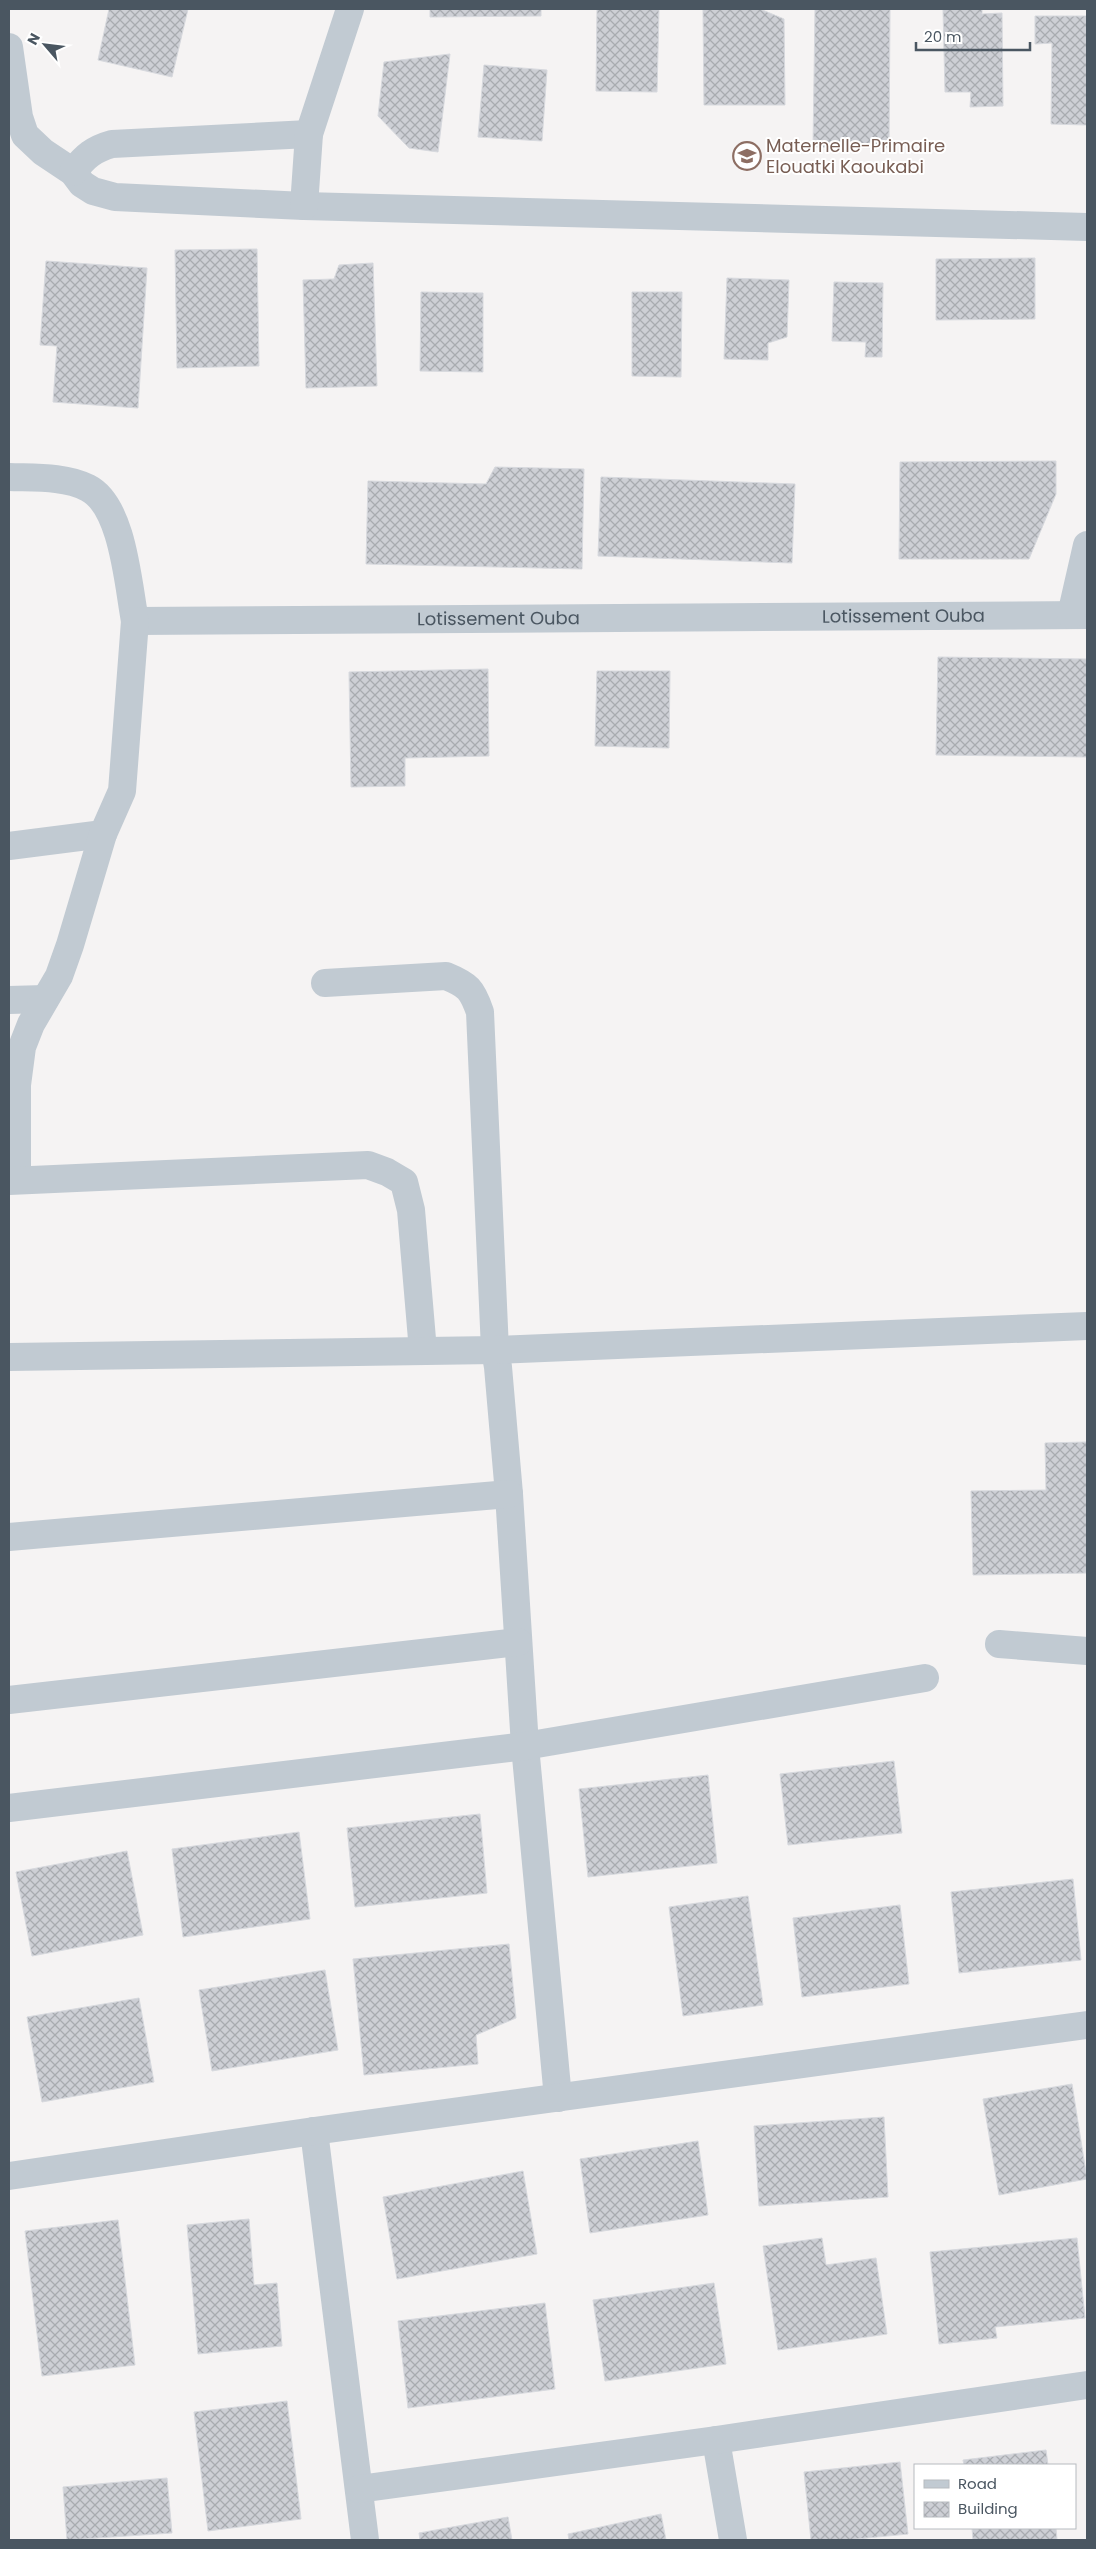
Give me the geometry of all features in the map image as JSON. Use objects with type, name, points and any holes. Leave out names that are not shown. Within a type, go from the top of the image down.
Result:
[{"type":"street","points":[[304,206],[309,134],[350,9]]},
{"type":"street","points":[[9,47],[20,117],[25,135],[43,152],[73,172],[82,184],[93,191],[115,197],[304,206],[1087,227]]},
{"type":"street","points":[[73,172],[85,156],[98,148],[112,144],[309,134]]},
{"type":"street","points":[[9,477],[55,479],[88,488],[104,500],[116,524],[135,621],[122,791],[103,834],[59,976],[31,1024],[22,1047],[17,1085],[13,1181],[368,1165],[387,1172],[404,1182],[411,1210],[423,1351]]},
{"type":"street","points":[[1079,615],[1087,545]]},
{"type":"street","name":"Lotissement Ouba","points":[[135,621],[1079,615]]},
{"type":"street","points":[[9,846],[103,834]]},
{"type":"street","points":[[325,983],[446,976],[462,982],[473,992],[480,1012],[495,1350],[509,1494],[525,1746],[558,2098]]},
{"type":"street","points":[[9,1000],[45,1000]]},
{"type":"street","points":[[9,1357],[495,1350],[1087,1326]]},
{"type":"street","points":[[9,1537],[509,1494]]},
{"type":"street","points":[[9,1700],[518,1642]]},
{"type":"street","points":[[999,1644],[1087,1651]]},
{"type":"street","points":[[9,1808],[525,1746],[925,1678]]},
{"type":"street","points":[[9,2176],[314,2131],[1087,2025]]},
{"type":"street","points":[[314,2131],[365,2540]]},
{"type":"street","points":[[359,2489],[716,2440],[1087,2384]]},
{"type":"street","points":[[716,2440],[733,2540]]},
{"type":"building","points":[[109,9],[188,9],[172,77],[98,60]]},
{"type":"building","points":[[430,9],[541,9],[541,16],[430,17]]},
{"type":"building","points":[[597,9],[659,9],[657,92],[596,91]]},
{"type":"building","points":[[703,9],[760,9],[784,19],[785,105],[704,105]]},
{"type":"building","points":[[815,9],[890,9],[889,148],[813,147]]},
{"type":"building","points":[[943,9],[982,9],[982,14],[1002,13],[1003,106],[970,107],[971,92],[945,92]]},
{"type":"building","points":[[1035,16],[1087,16],[1087,125],[1051,124],[1052,43],[1035,44]]},
{"type":"building","points":[[450,54],[438,152],[409,148],[378,116],[384,62]]},
{"type":"building","points":[[484,65],[547,70],[542,141],[478,137]]},
{"type":"building","points":[[257,249],[259,366],[177,368],[175,250]]},
{"type":"building","points":[[1035,258],[1035,319],[936,320],[936,259]]},
{"type":"building","points":[[46,261],[147,268],[138,408],[53,402],[57,346],[40,345]]},
{"type":"building","points":[[373,263],[377,386],[306,388],[303,280],[334,279],[339,265]]},
{"type":"building","points":[[727,278],[789,280],[787,337],[768,343],[768,360],[724,359]]},
{"type":"building","points":[[834,282],[883,283],[882,357],[865,357],[866,342],[832,341]]},
{"type":"building","points":[[421,292],[483,293],[483,372],[420,371]]},
{"type":"building","points":[[632,292],[682,292],[681,377],[632,376]]},
{"type":"building","points":[[1056,461],[1056,494],[1029,559],[899,559],[900,462]]},
{"type":"building","points":[[495,467],[584,469],[582,569],[366,564],[368,481],[486,484]]},
{"type":"building","points":[[601,477],[795,484],[792,563],[598,556]]},
{"type":"building","points":[[938,657],[1087,659],[1087,757],[936,755]]},
{"type":"building","points":[[488,669],[489,756],[405,758],[405,786],[351,787],[349,672]]},
{"type":"building","points":[[597,671],[670,671],[669,748],[595,746]]},
{"type":"building","points":[[1087,1442],[1087,1573],[973,1575],[971,1491],[1046,1490],[1045,1443]]},
{"type":"building","points":[[894,1761],[902,1833],[788,1845],[780,1774]]},
{"type":"building","points":[[708,1775],[717,1863],[588,1877],[579,1789]]},
{"type":"building","points":[[480,1814],[487,1893],[355,1907],[347,1828]]},
{"type":"building","points":[[299,1832],[310,1919],[183,1937],[172,1849]]},
{"type":"building","points":[[127,1851],[143,1935],[32,1956],[16,1872]]},
{"type":"building","points":[[1073,1879],[1081,1960],[959,1973],[951,1892]]},
{"type":"building","points":[[748,1896],[763,2005],[683,2016],[669,1907]]},
{"type":"building","points":[[900,1905],[909,1984],[802,1997],[793,1918]]},
{"type":"building","points":[[509,1944],[516,2018],[476,2035],[478,2064],[364,2075],[353,1959]]},
{"type":"building","points":[[325,1970],[338,2050],[212,2071],[199,1990]]},
{"type":"building","points":[[139,1998],[154,2082],[42,2102],[27,2017]]},
{"type":"building","points":[[1072,2084],[1087,2179],[999,2195],[983,2099]]},
{"type":"building","points":[[884,2117],[888,2197],[759,2206],[754,2126]]},
{"type":"building","points":[[698,2141],[708,2215],[590,2233],[580,2159]]},
{"type":"building","points":[[523,2171],[537,2254],[397,2279],[383,2197]]},
{"type":"building","points":[[249,2219],[254,2285],[277,2283],[282,2346],[198,2354],[187,2225]]},
{"type":"building","points":[[118,2220],[135,2365],[42,2376],[25,2231]]},
{"type":"building","points":[[822,2238],[826,2265],[876,2258],[887,2334],[778,2350],[763,2246]]},
{"type":"building","points":[[1077,2238],[1085,2318],[995,2327],[997,2338],[939,2344],[930,2252]]},
{"type":"building","points":[[714,2283],[726,2364],[605,2381],[593,2300]]},
{"type":"building","points":[[545,2303],[555,2389],[408,2408],[398,2321]]},
{"type":"building","points":[[287,2401],[301,2519],[208,2531],[194,2412]]},
{"type":"building","points":[[1046,2450],[1048,2464],[964,2464],[963,2460]]},
{"type":"building","points":[[900,2462],[908,2534],[846,2540],[811,2540],[804,2472]]},
{"type":"building","points":[[167,2478],[172,2533],[67,2540],[63,2487]]},
{"type":"building","points":[[661,2514],[666,2540],[569,2540],[568,2534]]},
{"type":"building","points":[[508,2517],[512,2540],[420,2540],[419,2533]]},
{"type":"building","points":[[972,2529],[1056,2529],[1057,2540],[973,2540]]},
{"type":"place","name":"Maternelle-Primaire Elouatki Kaoukabi","points":[[747,156]]}]
